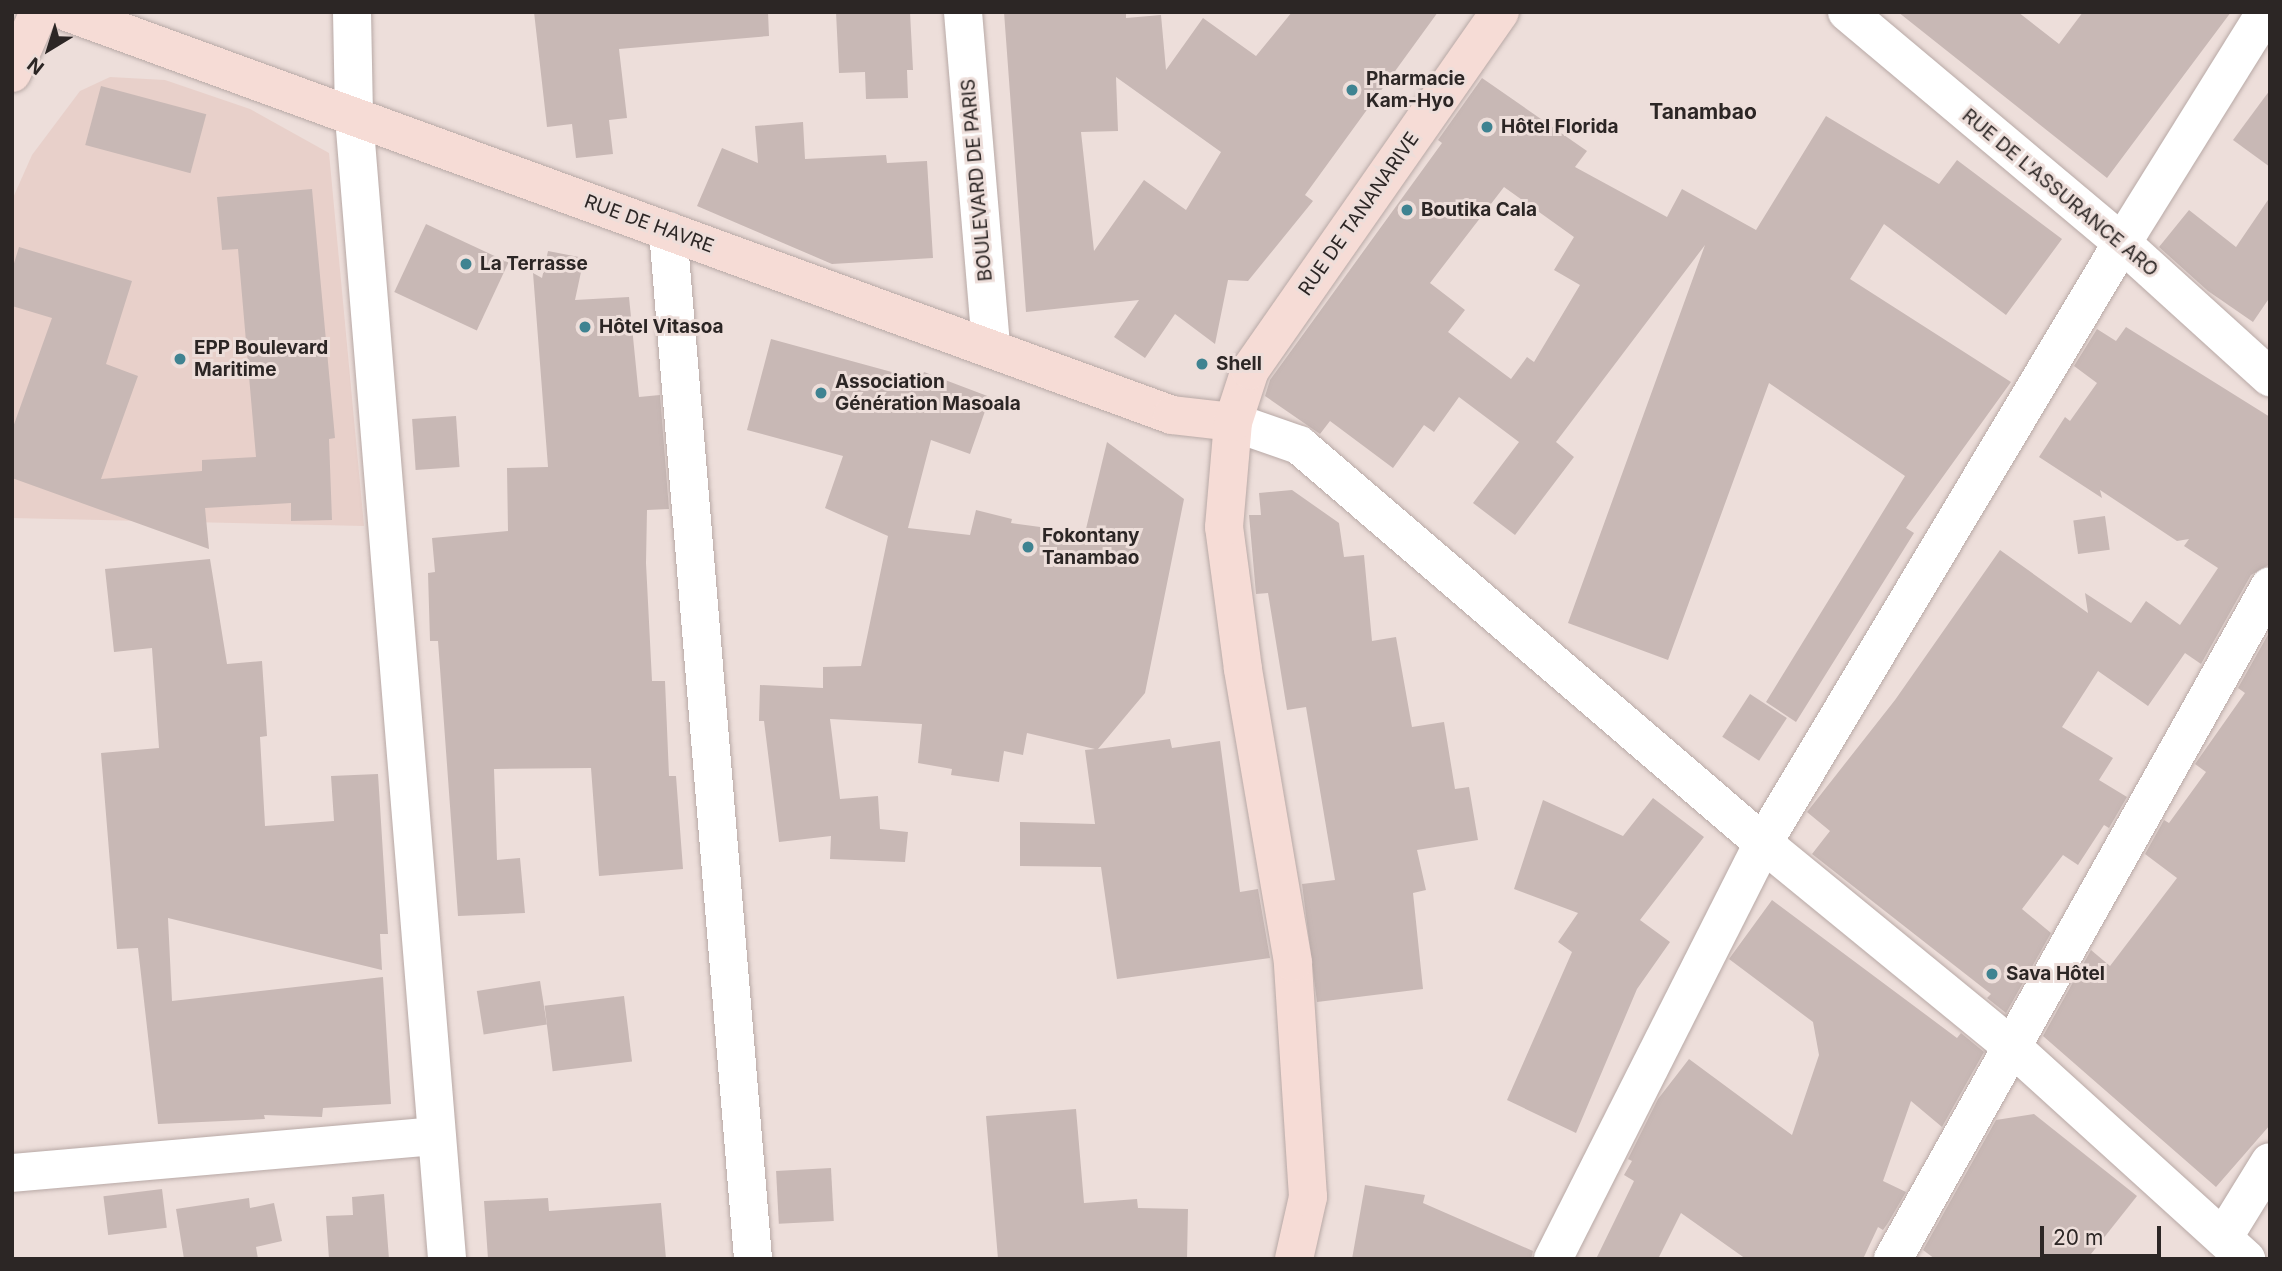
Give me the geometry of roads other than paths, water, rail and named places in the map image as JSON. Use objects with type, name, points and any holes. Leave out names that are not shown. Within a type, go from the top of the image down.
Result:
[{"type":"street","points":[[12,73],[39,12]]},
{"type":"street","name":"RUE DE HAVRE","points":[[67,12],[1172,415],[1233,422]]},
{"type":"street","points":[[352,12],[354,117],[447,1259]]},
{"type":"street","name":"BOULEVARD DE PARIS","points":[[963,12],[991,348]]},
{"type":"street","name":"RUE DE TANANARIVE","points":[[1294,1259],[1308,1197],[1293,962],[1242,669],[1224,527],[1233,422],[1250,370],[1500,12]]},
{"type":"street","name":"RUE DE L'ASSURANCE ARO","points":[[1847,12],[2122,243],[2270,377]]},
{"type":"street","points":[[1553,1259],[1763,843],[2122,243],[2266,12]]},
{"type":"street","points":[[668,231],[753,1259]]},
{"type":"street","points":[[1233,422],[1299,445],[1763,843],[2010,1045],[2235,1248],[2270,1162]]},
{"type":"street","points":[[1893,1259],[2010,1045],[2270,586]]},
{"type":"street","points":[[12,1173],[435,1136]]},
{"type":"place","name":"Pharmacie Kam-Hyo","points":[[1352,90]]},
{"type":"place","name":"Hôtel Florida","points":[[1487,127]]},
{"type":"place","name":"Boutika Cala","points":[[1407,210]]},
{"type":"place","name":"La Terrasse","points":[[466,264]]},
{"type":"place","name":"Hôtel Vitasoa","points":[[585,327]]},
{"type":"place","name":"EPP Boulevard Maritime","points":[[180,359]]},
{"type":"place","name":"Shell","points":[[1202,364]]},
{"type":"place","name":"Association Génération Masoala","points":[[821,393]]},
{"type":"place","name":"Fokontany Tanambao","points":[[1028,547]]},
{"type":"place","name":"Sava Hôtel","points":[[1992,974]]},
{"type":"district","name":"Tanambao","points":[[1703,112]]}]
